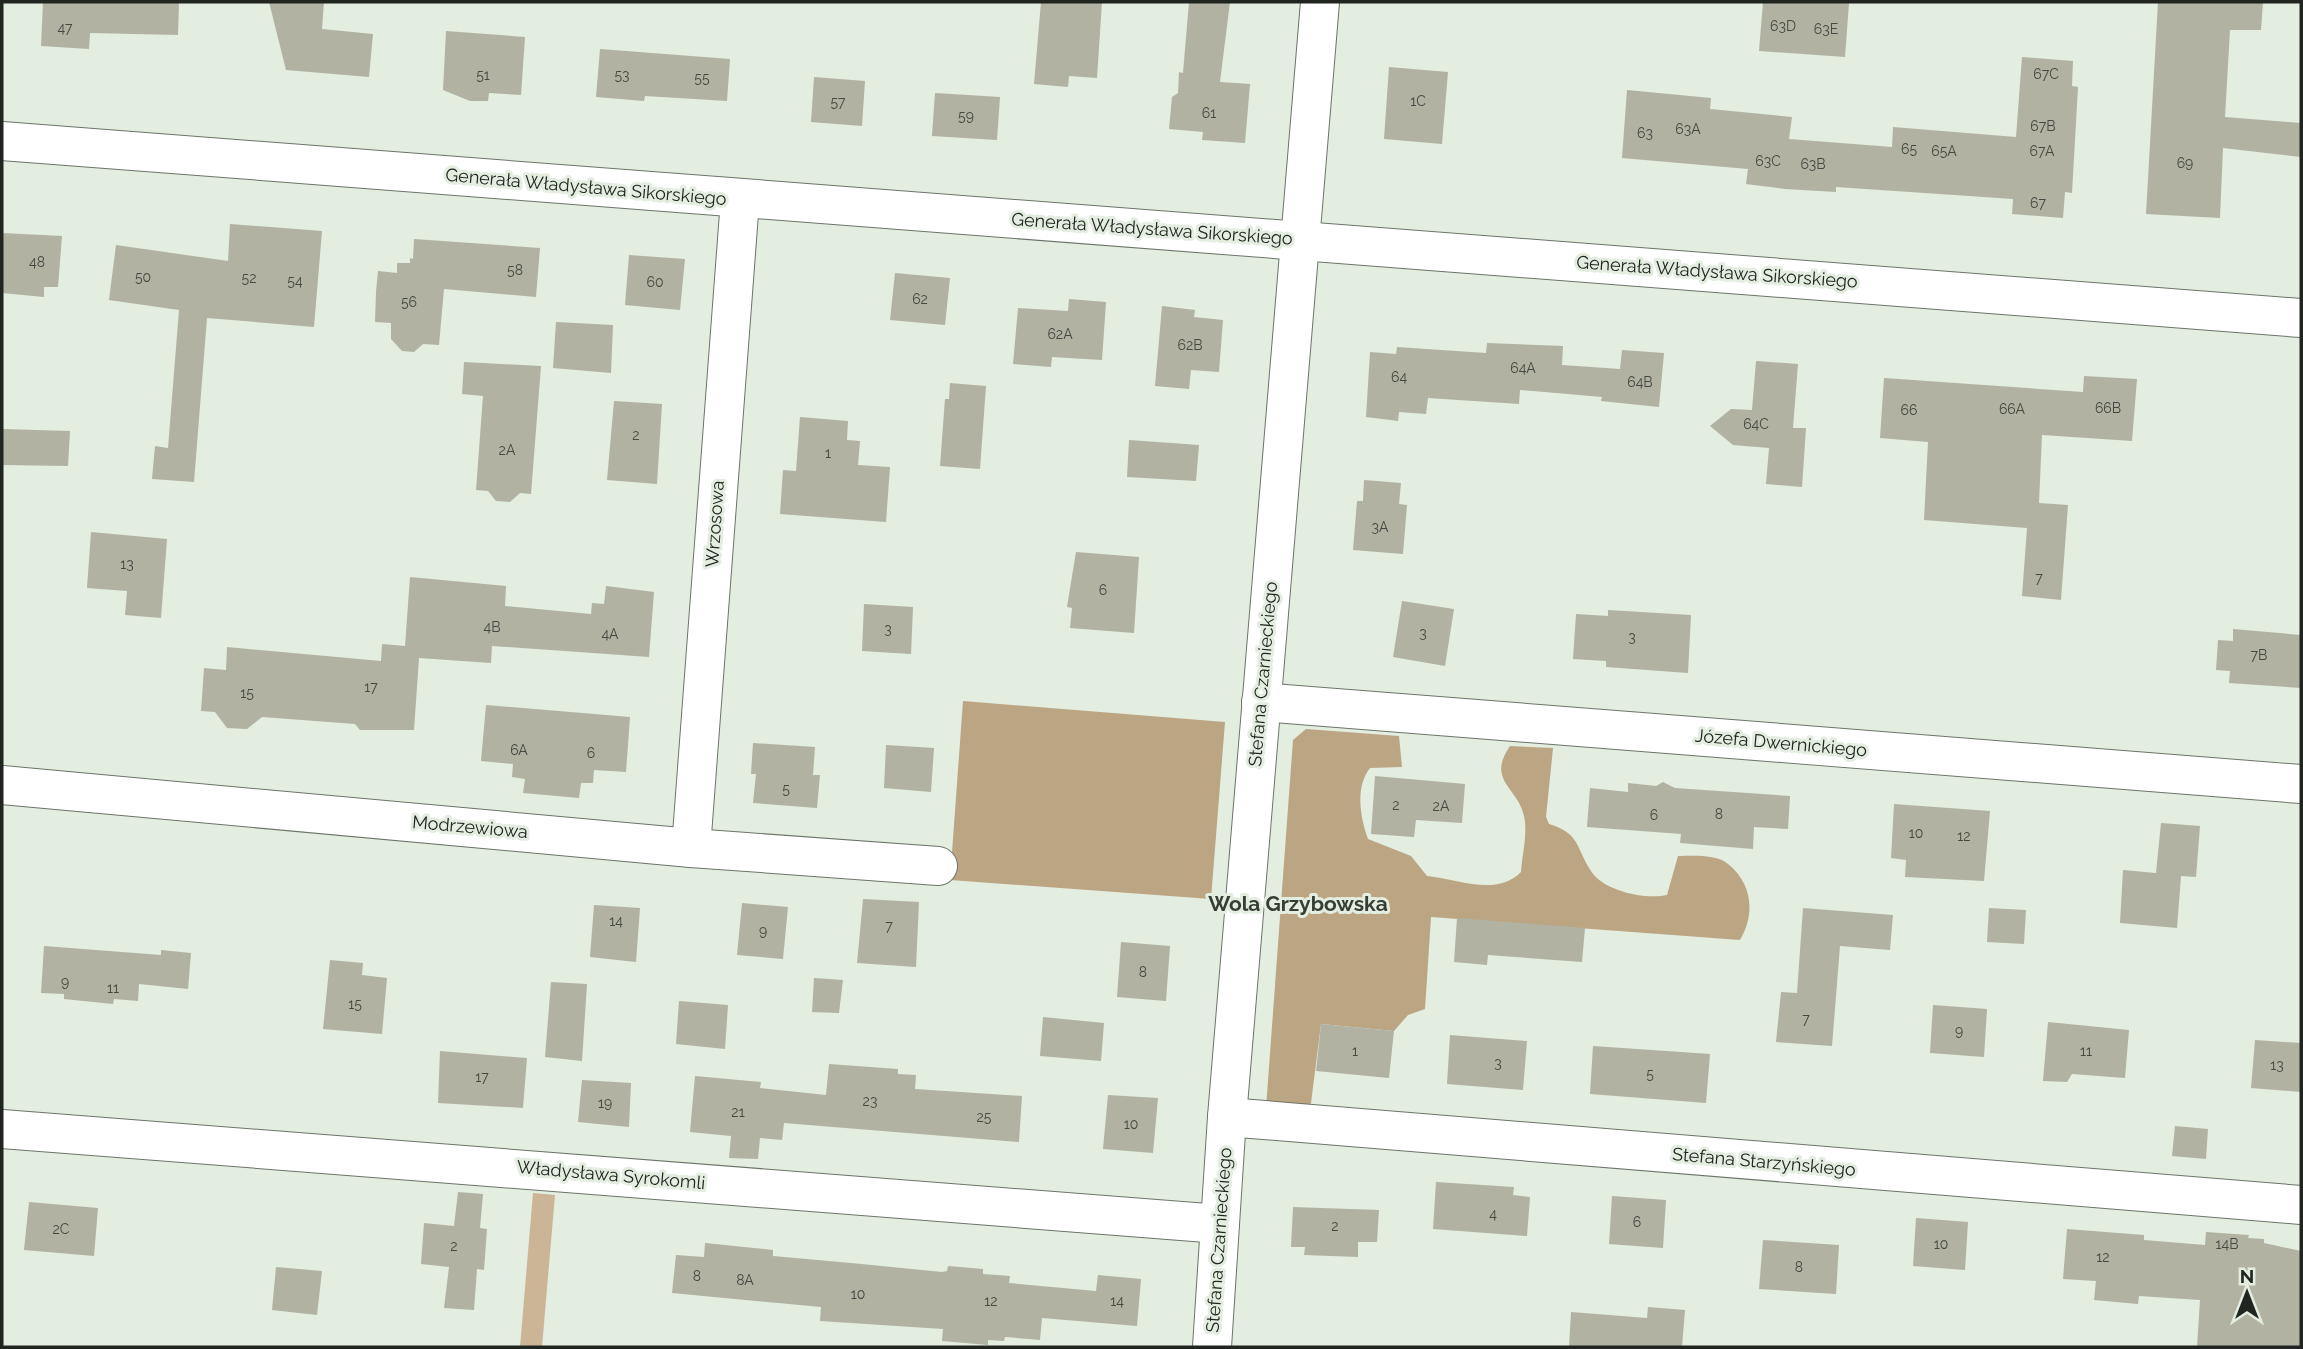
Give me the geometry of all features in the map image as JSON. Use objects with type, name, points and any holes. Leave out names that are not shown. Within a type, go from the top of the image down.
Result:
[{"type":"street","name":"Stefana Czarnieckiego","points":[[1212,1347],[1227,1117],[1320,2]]},
{"type":"street","name":"Generała Władysława Sikorskiego","points":[[2,141],[740,200],[1302,240],[2301,318]]},
{"type":"street","name":"Wrzosowa","points":[[691,848],[740,200]]},
{"type":"street","name":"Józefa Dwernickiego","points":[[1261,702],[2301,784]]},
{"type":"street","name":"Modrzewiowa","points":[[2,785],[691,848],[938,866]]},
{"type":"street","name":"Stefana Starzyńskiego","points":[[1227,1117],[2301,1205]]},
{"type":"street","name":"Władysława Syrokomli","points":[[2,1129],[1220,1224]]},
{"type":"shaded area","points":[[963,701],[1225,722],[1211,899],[950,880]]},
{"type":"shaded area","points":[[1306,729],[1399,736],[1402,767],[1370,768],[1362,784],[1361,812],[1368,839],[1411,856],[1427,876],[1489,885],[1500,884],[1521,872],[1525,837],[1521,806],[1502,776],[1503,758],[1510,746],[1553,748],[1546,817],[1549,824],[1572,837],[1597,878],[1615,889],[1637,895],[1667,895],[1678,856],[1704,856],[1723,861],[1736,872],[1747,890],[1749,910],[1745,930],[1740,940],[1431,917],[1425,1009],[1408,1015],[1394,1031],[1321,1024],[1311,1103],[1305,1111],[1266,1108],[1293,740]]},
{"type":"shaded area","points":[[533,1193],[555,1195],[542,1347],[520,1347]]},
{"type":"building","points":[[43,2],[179,2],[178,35],[90,33],[89,49],[41,46]]},
{"type":"building","points":[[269,2],[324,2],[322,29],[373,34],[369,77],[286,70]]},
{"type":"building","points":[[1041,2],[1102,2],[1097,78],[1069,76],[1068,87],[1034,84]]},
{"type":"building","points":[[1189,2],[1230,2],[1220,82],[1250,84],[1245,143],[1202,140],[1203,132],[1169,129],[1172,97],[1178,93],[1179,72],[1183,73]]},
{"type":"building","points":[[1763,2],[1849,3],[1845,57],[1759,51]]},
{"type":"building","points":[[2158,2],[2263,2],[2261,30],[2230,30],[2225,117],[2301,123],[2301,157],[2223,148],[2220,218],[2146,214]]},
{"type":"building","points":[[446,31],[525,37],[521,95],[489,93],[488,101],[470,101],[443,90]]},
{"type":"building","points":[[600,49],[730,59],[727,101],[645,96],[644,101],[596,97]]},
{"type":"building","points":[[2022,57],[2073,61],[2072,86],[2078,87],[2072,193],[2065,192],[2063,218],[2012,214],[2013,199],[1836,187],[1836,192],[1785,189],[1746,184],[1748,169],[1622,158],[1627,90],[1711,98],[1710,109],[1792,117],[1789,139],[1892,147],[1893,127],[2016,137]]},
{"type":"building","points":[[1389,67],[1448,72],[1442,144],[1384,139]]},
{"type":"building","points":[[814,77],[865,81],[862,126],[811,122]]},
{"type":"building","points":[[935,93],[1000,97],[997,140],[932,136]]},
{"type":"building","points":[[230,224],[322,231],[314,327],[207,318],[194,482],[152,479],[155,446],[168,448],[179,310],[109,300],[116,245],[228,261]]},
{"type":"building","points":[[2,233],[62,236],[58,287],[44,287],[44,297],[2,293]]},
{"type":"building","points":[[414,239],[540,248],[536,297],[444,289],[439,345],[423,344],[414,352],[402,351],[391,339],[391,323],[375,322],[378,271],[397,273],[397,263],[410,263],[410,258],[413,259]]},
{"type":"building","points":[[629,255],[685,259],[680,310],[625,305]]},
{"type":"building","points":[[895,273],[950,278],[945,325],[890,320]]},
{"type":"building","points":[[1069,299],[1106,302],[1102,360],[1052,357],[1051,367],[1013,364],[1018,308],[1068,311]]},
{"type":"building","points":[[1162,306],[1195,310],[1194,317],[1223,320],[1219,372],[1191,370],[1189,389],[1155,386]]},
{"type":"building","points":[[556,322],[613,325],[611,373],[553,368]]},
{"type":"building","points":[[1487,343],[1563,346],[1562,365],[1620,369],[1622,350],[1664,353],[1659,407],[1601,401],[1602,397],[1520,390],[1519,404],[1428,398],[1426,414],[1399,412],[1398,421],[1366,417],[1370,352],[1396,354],[1397,347],[1486,353]]},
{"type":"building","points":[[1756,361],[1798,364],[1793,428],[1806,428],[1802,487],[1766,484],[1769,448],[1733,445],[1710,426],[1731,409],[1752,410]]},
{"type":"building","points":[[464,362],[541,366],[531,494],[520,493],[510,502],[496,501],[488,491],[476,490],[483,396],[462,394]]},
{"type":"building","points":[[2084,376],[2137,379],[2132,441],[2042,435],[2039,503],[2068,505],[2061,600],[2022,596],[2027,528],[1924,520],[1928,442],[1880,438],[1884,378],[2083,392]]},
{"type":"building","points":[[950,383],[986,386],[980,469],[940,466],[945,399],[949,399]]},
{"type":"building","points":[[614,401],[662,404],[657,484],[607,480]]},
{"type":"building","points":[[800,417],[848,421],[847,440],[860,441],[858,465],[890,467],[886,522],[780,514],[783,470],[796,471]]},
{"type":"building","points":[[3,429],[70,431],[68,466],[2,465]]},
{"type":"building","points":[[1129,440],[1199,445],[1196,481],[1127,477]]},
{"type":"building","points":[[1364,480],[1401,483],[1399,504],[1407,505],[1403,554],[1353,550],[1357,501],[1363,501]]},
{"type":"building","points":[[91,532],[167,539],[161,618],[125,615],[127,591],[87,588]]},
{"type":"building","points":[[1076,552],[1139,557],[1134,633],[1070,628],[1072,608],[1067,607]]},
{"type":"building","points":[[410,577],[506,586],[505,606],[591,614],[592,603],[604,604],[606,586],[654,592],[649,657],[492,646],[491,663],[419,658],[414,730],[360,730],[355,724],[262,717],[247,729],[227,728],[215,712],[201,711],[204,668],[226,670],[227,647],[381,661],[382,644],[405,646]]},
{"type":"building","points":[[1402,601],[1454,609],[1445,666],[1393,657]]},
{"type":"building","points":[[864,604],[913,607],[911,654],[862,651]]},
{"type":"building","points":[[1608,610],[1691,615],[1688,673],[1606,667],[1606,661],[1573,659],[1576,614],[1608,616]]},
{"type":"building","points":[[2233,629],[2301,635],[2301,688],[2229,683],[2230,671],[2216,670],[2218,640],[2233,641]]},
{"type":"building","points":[[486,705],[630,717],[626,772],[594,770],[593,783],[581,783],[579,798],[523,793],[525,779],[512,777],[513,764],[481,761]]},
{"type":"building","points":[[753,743],[815,747],[813,775],[820,775],[817,808],[753,803],[756,774],[751,774]]},
{"type":"building","points":[[886,745],[934,748],[931,792],[884,788]]},
{"type":"building","points":[[1375,776],[1465,784],[1462,823],[1416,820],[1414,837],[1371,834]]},
{"type":"building","points":[[1663,782],[1675,788],[1790,796],[1788,829],[1754,827],[1753,849],[1680,843],[1681,834],[1587,827],[1590,788],[1628,792],[1628,783],[1656,786]]},
{"type":"building","points":[[1894,804],[1990,811],[1984,881],[1905,877],[1906,860],[1891,858]]},
{"type":"building","points":[[2161,823],[2200,826],[2196,877],[2181,876],[2177,928],[2120,923],[2123,870],[2156,873]]},
{"type":"building","points":[[863,899],[919,902],[916,967],[857,963]]},
{"type":"building","points":[[742,903],[788,907],[783,959],[737,955]]},
{"type":"building","points":[[594,905],[640,908],[636,962],[590,957]]},
{"type":"building","points":[[1803,908],[1893,915],[1890,950],[1840,946],[1832,1046],[1776,1042],[1781,992],[1797,993]]},
{"type":"building","points":[[1989,908],[2026,910],[2024,944],[1987,942]]},
{"type":"building","points":[[1457,918],[1585,928],[1582,962],[1488,955],[1487,965],[1454,962]]},
{"type":"building","points":[[1121,942],[1170,946],[1166,1001],[1117,997]]},
{"type":"building","points":[[44,946],[161,955],[161,950],[191,953],[188,989],[139,984],[138,1001],[114,999],[113,1004],[64,999],[64,994],[41,993]]},
{"type":"building","points":[[330,960],[363,963],[362,975],[387,978],[382,1034],[323,1029]]},
{"type":"building","points":[[814,978],[843,980],[839,1013],[812,1012]]},
{"type":"building","points":[[551,982],[587,984],[582,1061],[545,1057]]},
{"type":"building","points":[[679,1001],[728,1005],[725,1049],[676,1044]]},
{"type":"building","points":[[1933,1005],[1987,1009],[1984,1057],[1930,1053]]},
{"type":"building","points":[[1043,1017],[1104,1023],[1101,1061],[1040,1056]]},
{"type":"building","points":[[2048,1022],[2129,1030],[2125,1078],[2072,1074],[2067,1082],[2043,1081]]},
{"type":"building","points":[[1321,1024],[1394,1031],[1389,1078],[1316,1071]]},
{"type":"building","points":[[1450,1035],[1527,1041],[1523,1090],[1447,1084]]},
{"type":"building","points":[[2255,1040],[2301,1043],[2301,1092],[2251,1088]]},
{"type":"building","points":[[1593,1046],[1710,1054],[1706,1103],[1590,1094]]},
{"type":"building","points":[[440,1051],[527,1058],[523,1108],[438,1103]]},
{"type":"building","points":[[829,1064],[898,1069],[898,1074],[916,1075],[915,1089],[1022,1096],[1019,1142],[784,1123],[782,1140],[760,1138],[758,1159],[729,1158],[731,1136],[690,1132],[695,1076],[761,1082],[760,1088],[826,1095]]},
{"type":"building","points":[[582,1080],[631,1083],[629,1127],[578,1122]]},
{"type":"building","points":[[1108,1095],[1158,1098],[1153,1153],[1103,1149]]},
{"type":"building","points":[[2175,1126],[2208,1129],[2206,1159],[2172,1156]]},
{"type":"building","points":[[1436,1182],[1514,1187],[1513,1195],[1530,1197],[1527,1236],[1433,1229]]},
{"type":"building","points":[[458,1192],[483,1194],[480,1228],[487,1229],[484,1270],[477,1269],[474,1310],[444,1308],[449,1267],[421,1264],[424,1223],[454,1226]]},
{"type":"building","points":[[1612,1196],[1666,1200],[1663,1248],[1609,1244]]},
{"type":"building","points":[[29,1202],[98,1208],[94,1256],[24,1250]]},
{"type":"building","points":[[1293,1207],[1379,1210],[1377,1242],[1358,1242],[1358,1257],[1304,1255],[1305,1247],[1291,1247]]},
{"type":"building","points":[[1916,1218],[1968,1222],[1965,1270],[1913,1266]]},
{"type":"building","points":[[2067,1229],[2144,1235],[2144,1240],[2205,1245],[2206,1232],[2249,1235],[2248,1238],[2264,1239],[2264,1243],[2301,1251],[2301,1347],[2197,1347],[2200,1300],[2139,1296],[2138,1304],[2094,1300],[2096,1281],[2063,1279]]},
{"type":"building","points":[[1763,1240],[1839,1245],[1836,1294],[1759,1289]]},
{"type":"building","points":[[705,1243],[773,1250],[773,1256],[942,1272],[947,1271],[948,1266],[983,1269],[983,1274],[1010,1276],[1009,1283],[1096,1291],[1098,1275],[1141,1279],[1137,1326],[1042,1318],[1040,1340],[1005,1337],[1004,1341],[988,1340],[988,1345],[942,1341],[943,1329],[820,1321],[821,1307],[672,1293],[676,1255],[704,1257]]},
{"type":"building","points":[[276,1267],[322,1271],[317,1315],[272,1310]]},
{"type":"building","points":[[1648,1307],[1685,1310],[1682,1347],[1569,1347],[1571,1312],[1647,1318]]},
{"type":"district","name":"Wola Grzybowska","points":[[1298,904]]}]
